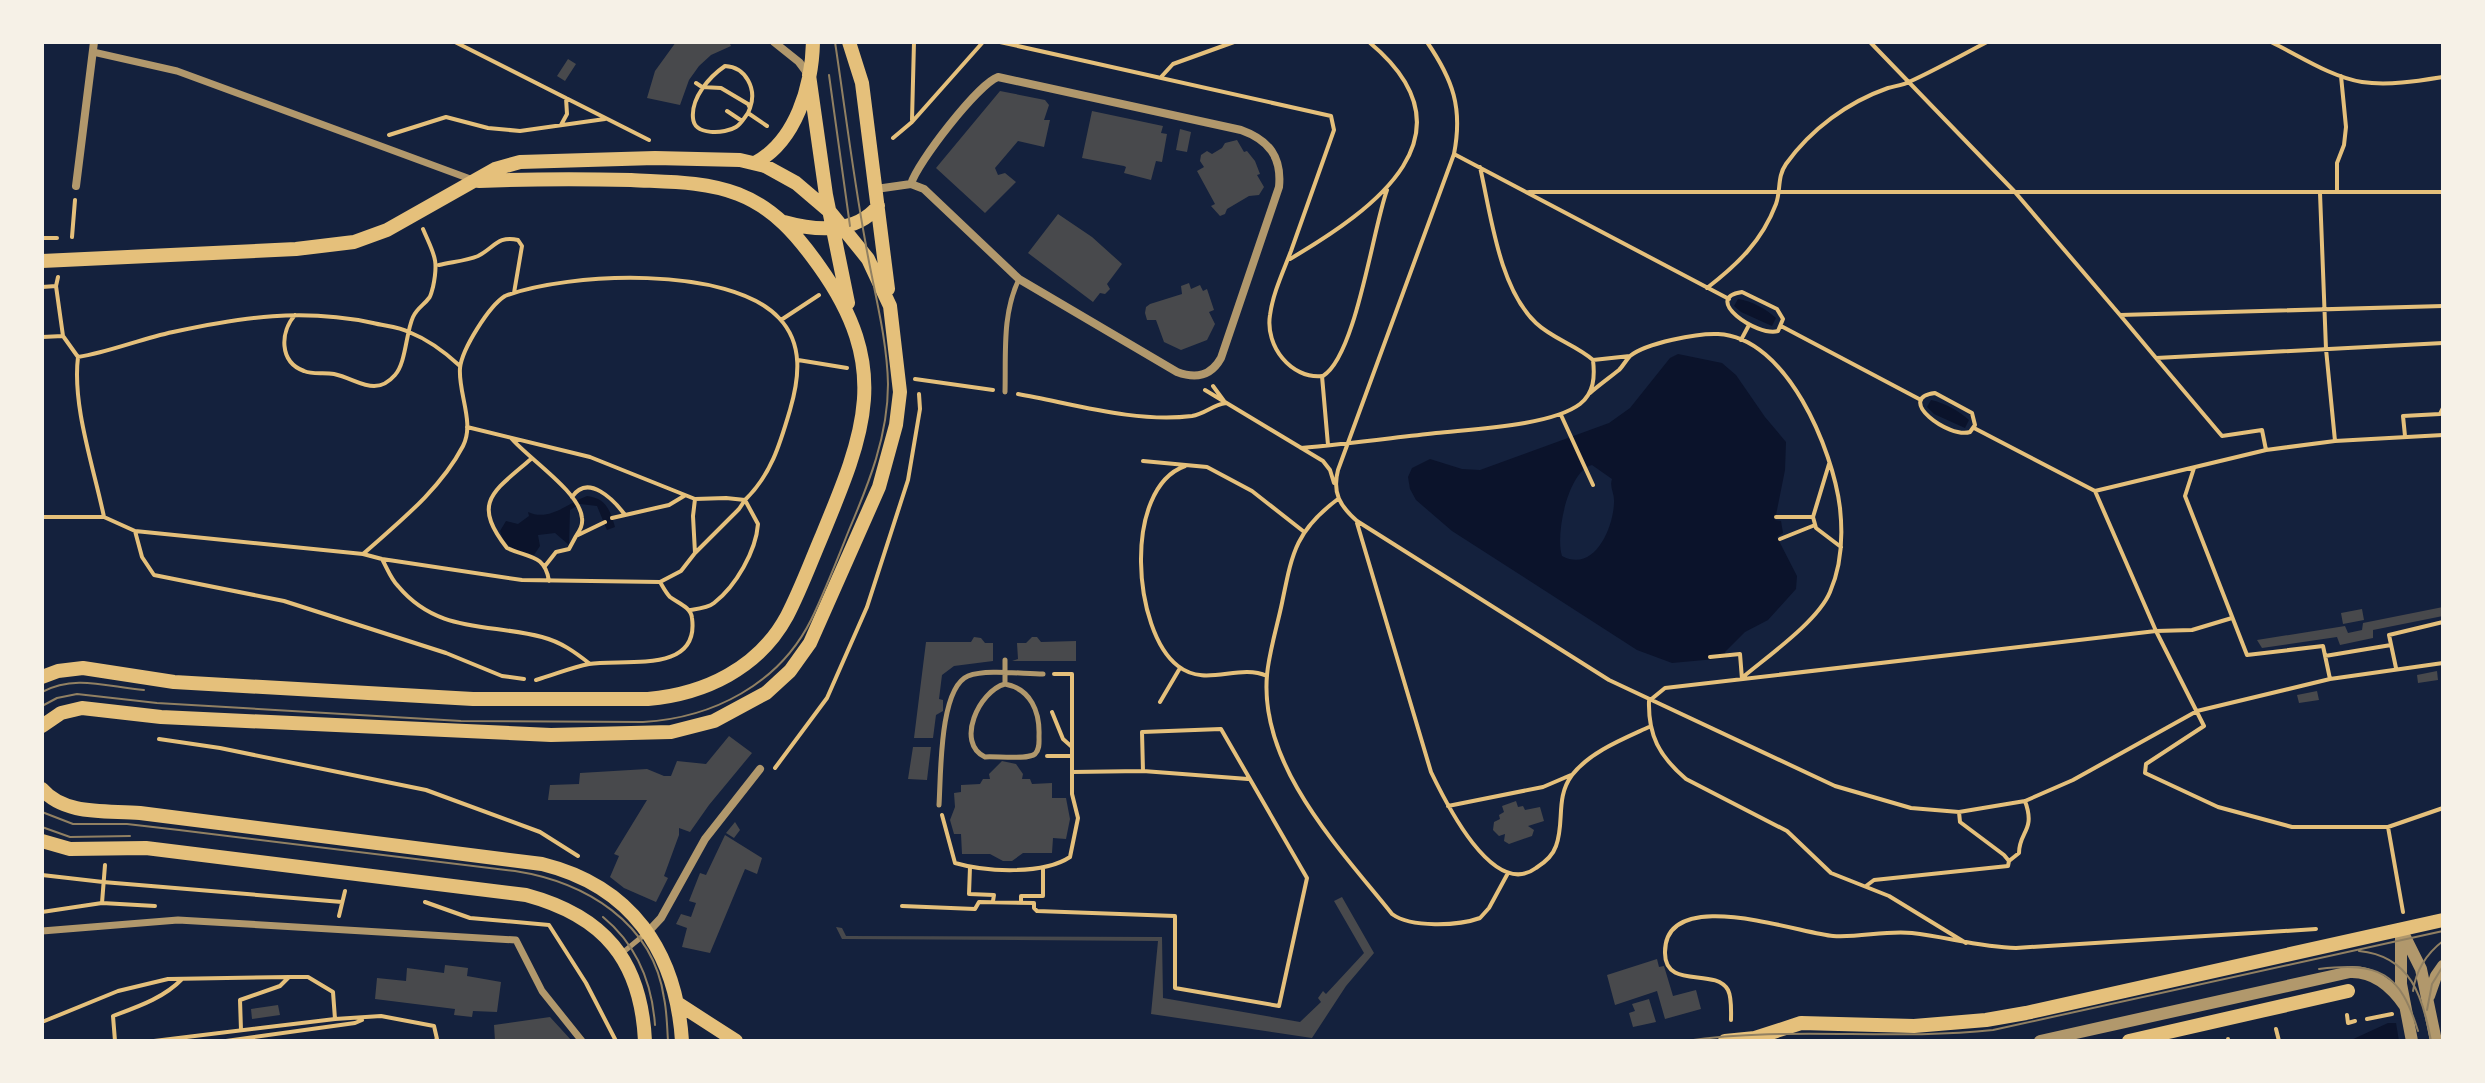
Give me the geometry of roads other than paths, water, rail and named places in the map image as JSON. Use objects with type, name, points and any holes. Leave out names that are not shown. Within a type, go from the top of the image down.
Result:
[{"type":"main road","points":[[755,163],[772,152],[786,137],[809,75],[813,42]]},
{"type":"main road","points":[[42,726],[61,713],[82,708],[161,717],[411,729],[618,734],[671,732],[732,714],[766,693],[802,656],[822,620],[879,487],[887,464],[899,401],[898,363],[862,83],[849,42]]},
{"type":"main road","points":[[809,75],[850,318]]},
{"type":"main road","points":[[42,261],[296,249],[354,242],[387,230],[495,169],[520,162],[732,159],[755,163],[796,183],[868,259],[890,306]]},
{"type":"main road","points":[[475,181],[553,178],[697,184],[738,194],[784,222],[806,227],[861,221],[878,206]]},
{"type":"main road","points":[[42,677],[58,671],[83,668],[174,682],[499,700],[648,699],[673,696],[730,675],[757,654],[781,626],[850,468],[864,398],[861,349],[850,318],[836,290],[784,222]]},
{"type":"main road","points":[[42,789],[59,803],[76,808],[140,813],[542,864],[572,872],[598,885],[625,907],[647,933],[667,967],[677,1003],[682,1041]]},
{"type":"main road","points":[[42,841],[70,849],[146,848],[526,895],[582,917],[603,934],[620,955],[638,991],[645,1041]]},
{"type":"main road","points":[[1725,1041],[1760,1040],[1801,1023],[1914,1026],[1986,1020],[2443,920]]},
{"type":"main road","points":[[2129,1041],[2348,991]]},
{"type":"main road","points":[[677,1003],[736,1041]]},
{"type":"street","points":[[774,42],[795,58],[809,75]]},
{"type":"street","points":[[76,186],[94,47],[177,71],[475,181]]},
{"type":"street","points":[[876,189],[911,184],[924,189],[1019,279],[1177,372],[1189,376],[1216,367],[1279,187],[1279,166],[1274,151],[1257,136],[1226,126],[998,77],[983,86],[915,172],[911,184]]},
{"type":"street","points":[[647,933],[661,918],[705,839],[760,769]]},
{"type":"street","points":[[42,931],[178,920],[516,940],[542,991],[582,1041]]},
{"type":"street","points":[[2401,929],[2421,969],[2436,1041]]},
{"type":"street","points":[[2401,929],[2400,974],[2412,1041]]},
{"type":"street","points":[[2429,996],[2443,966]]},
{"type":"street","points":[[2040,1041],[2344,972],[2362,972],[2378,979],[2405,1006]]},
{"type":"lane","points":[[1005,392],[1006,322],[1009,303],[1019,279]]},
{"type":"lane","points":[[1005,660],[1005,684]]},
{"type":"lane","points":[[939,805],[948,709],[953,691],[970,675],[1043,674]]},
{"type":"lane","points":[[1005,684],[1021,690],[1037,710],[1039,743],[1037,751],[1029,756],[985,757],[974,747],[973,721],[979,704],[990,691],[1005,684]]},
{"type":"lane","points":[[620,955],[647,933]]},
{"type":"water","points":[[1738,299],[1754,304],[1776,318],[1772,326],[1741,312],[1734,306]]},
{"type":"water","points":[[1678,354],[1722,363],[1736,375],[1786,442],[1785,470],[1775,520],[1781,521],[1783,533],[1777,537],[1797,576],[1796,589],[1768,620],[1745,632],[1725,652],[1726,658],[1672,663],[1637,650],[1452,531],[1416,500],[1410,489],[1408,477],[1412,468],[1430,459],[1462,469],[1480,470],[1609,423],[1630,408],[1670,358]],"holes":[[[1592,465],[1612,479],[1613,513],[1600,546],[1583,559],[1573,560],[1562,556],[1562,520],[1576,479]]]},
{"type":"water","points":[[1931,400],[1947,405],[1969,420],[1965,428],[1934,414],[1927,407]]},
{"type":"water","points":[[587,496],[599,499],[606,506],[615,527],[607,530],[597,506],[580,504],[570,510],[569,545],[555,533],[538,535],[540,546],[534,555],[512,548],[502,537],[500,531],[506,521],[518,524],[529,516],[528,512],[544,515]]},
{"type":"water","points":[[2443,1022],[2443,1041],[2349,1041],[2388,1023]]},
{"type":"tram line","points":[[42,706],[57,698],[77,694],[157,703],[461,721],[643,722],[669,719],[718,705],[762,679],[797,643],[811,620],[870,477],[885,422],[888,384],[885,348],[835,42]]},
{"type":"tram line","points":[[829,75],[850,226]]},
{"type":"tram line","points":[[42,692],[79,683],[144,690]]},
{"type":"tram line","points":[[42,812],[73,824],[127,824],[515,871],[566,885],[612,910],[646,948],[657,971],[664,998],[668,1041]]},
{"type":"tram line","points":[[42,827],[70,837],[130,836]]},
{"type":"tram line","points":[[603,917],[625,940],[641,965],[655,1025]]},
{"type":"tram line","points":[[1686,1041],[1763,1034],[1916,1034],[1993,1030],[2443,931]]},
{"type":"tram line","points":[[2413,991],[2423,963],[2443,941]]},
{"type":"tram line","points":[[2359,951],[2377,954],[2391,961],[2412,981],[2424,1009],[2431,1041]]},
{"type":"tram line","points":[[2427,1010],[2432,984],[2443,966]]},
{"type":"tram line","points":[[2319,969],[2357,967],[2384,975],[2403,995],[2418,1031]]}]
